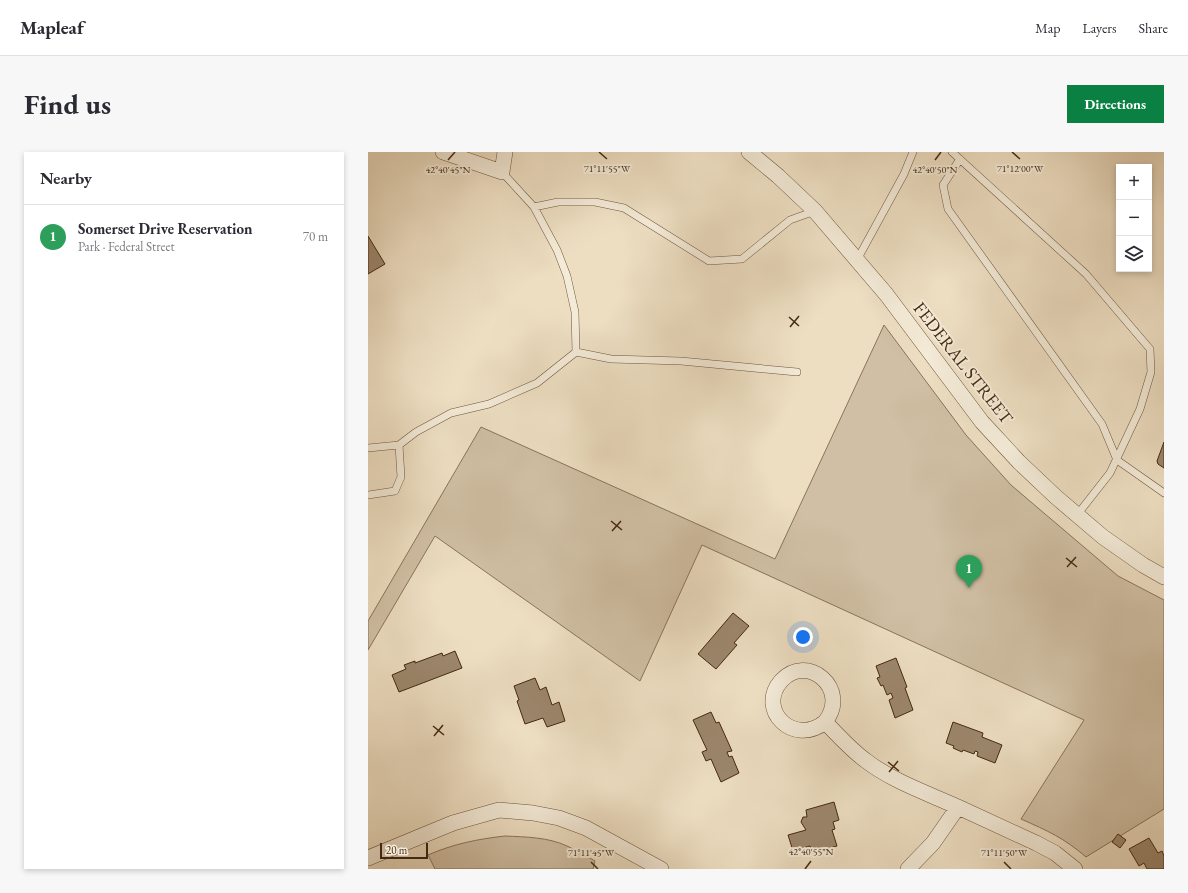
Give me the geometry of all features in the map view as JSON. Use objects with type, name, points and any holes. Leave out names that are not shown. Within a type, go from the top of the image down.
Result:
[{"type":"street","points":[[443,152],[502,172],[505,152]]},
{"type":"street","name":"FEDERAL STREET","points":[[749,152],[778,176],[815,211],[886,294],[982,422],[1019,462],[1103,537],[1164,578]]},
{"type":"street","points":[[825,722],[860,756],[882,772],[1036,843],[1054,853],[1075,869]]},
{"type":"street","points":[[908,869],[933,843],[958,807]]},
{"type":"street","points":[[368,858],[453,823],[499,810],[533,812],[559,818],[609,840],[661,869]]},
{"type":"lane","points":[[857,260],[904,174],[913,152]]},
{"type":"lane","points":[[952,152],[1086,274],[1150,349],[1151,372],[1140,409],[1110,474],[1077,515]]},
{"type":"lane","points":[[960,159],[943,185],[948,209],[1102,424],[1117,460],[1164,493]]},
{"type":"lane","points":[[502,172],[534,206],[557,250],[567,276],[575,312],[576,352]]},
{"type":"lane","points":[[534,206],[558,202],[595,202],[624,208],[709,261],[742,259],[790,220],[815,211]]},
{"type":"lane","points":[[576,352],[610,359],[681,361],[797,372]]},
{"type":"lane","points":[[368,448],[399,444],[416,432],[451,412],[489,404],[537,383],[576,352]]},
{"type":"lane","points":[[368,495],[395,491],[401,478],[399,444]]},
{"type":"shaded area","points":[[884,325],[966,435],[1011,485],[1118,576],[1164,600],[1164,809],[1086,857],[1055,835],[1021,819],[1084,720],[702,545],[640,681],[435,536],[368,650],[368,621],[481,427],[775,559]]},
{"type":"shaded area","points":[[505,836],[536,838],[560,843],[595,861],[593,869],[435,869],[428,855],[466,842]]},
{"type":"building","points":[[368,236],[385,264],[368,274]]},
{"type":"building","points":[[1164,442],[1164,468],[1158,464],[1157,461]]},
{"type":"building","points":[[733,613],[749,626],[734,643],[737,645],[716,669],[698,654]]},
{"type":"building","points":[[455,651],[462,668],[399,692],[392,675],[406,669],[404,665],[415,661],[415,663],[442,653],[443,656]]},
{"type":"building","points":[[896,658],[907,687],[905,688],[913,710],[895,718],[889,700],[893,698],[891,693],[887,695],[883,685],[881,686],[877,678],[880,677],[876,666]]},
{"type":"building","points":[[535,678],[540,690],[546,687],[552,705],[559,702],[565,721],[547,727],[543,718],[525,724],[517,701],[519,700],[514,686]]},
{"type":"building","points":[[711,712],[716,723],[719,722],[732,751],[727,752],[729,757],[732,756],[739,773],[721,782],[711,759],[706,761],[702,752],[707,750],[693,720]]},
{"type":"building","points":[[953,722],[983,733],[982,737],[1002,745],[995,763],[977,756],[978,752],[975,751],[974,754],[963,750],[962,752],[953,748],[954,746],[946,743]]},
{"type":"building","points":[[834,802],[839,820],[833,822],[835,829],[832,830],[837,846],[812,853],[810,846],[793,851],[788,835],[806,830],[801,822],[803,817],[807,817],[806,810]]},
{"type":"building","points":[[1118,834],[1126,840],[1120,848],[1112,842]]},
{"type":"building","points":[[1149,838],[1158,853],[1162,851],[1164,856],[1164,869],[1147,869],[1144,863],[1139,866],[1129,849]]},
{"type":"place","name":"Somerset Drive Reservation","points":[[969,588]]}]
